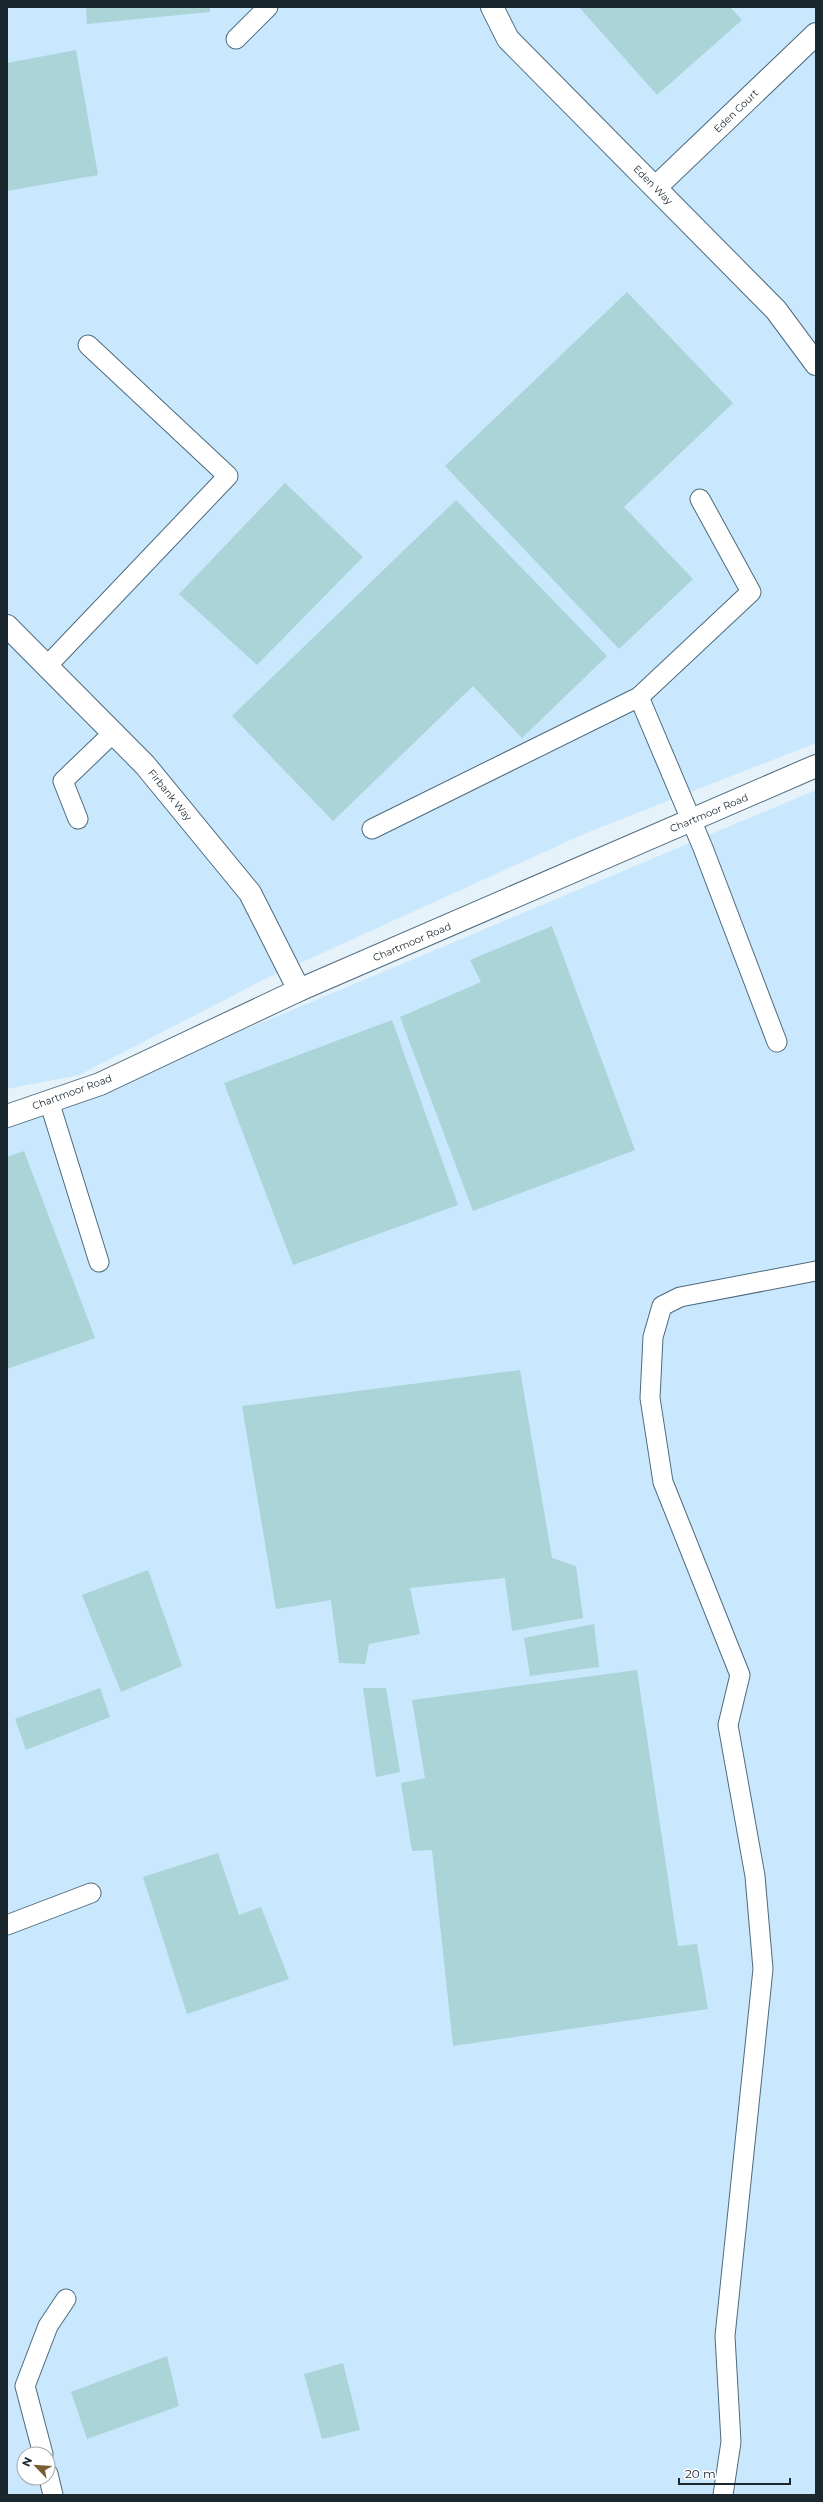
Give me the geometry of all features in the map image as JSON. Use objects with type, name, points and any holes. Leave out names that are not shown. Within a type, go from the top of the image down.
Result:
[{"type":"street","name":"Eden Way","points":[[492,7],[508,39],[776,310],[816,364]]},
{"type":"street","name":"Eden Court","points":[[656,187],[816,34]]},
{"type":"street","name":"Firbank Way","points":[[7,626],[145,765],[250,893],[300,990]]},
{"type":"street","name":"Chartmoor Road","points":[[7,1116],[100,1084],[300,990],[816,766]]},
{"type":"lane","points":[[236,39],[268,7]]},
{"type":"lane","points":[[47,666],[228,476],[88,345]]},
{"type":"lane","points":[[372,828],[639,697],[751,592],[700,499]]},
{"type":"lane","points":[[639,697],[692,820],[777,1042]]},
{"type":"lane","points":[[78,819],[62,781],[113,733]]},
{"type":"lane","points":[[49,1101],[99,1262]]},
{"type":"lane","points":[[723,2495],[730,2442],[725,2336],[763,1969],[755,1876],[728,1725],[740,1675],[663,1482],[650,1398],[653,1336],[662,1306],[680,1297],[816,1271]]},
{"type":"lane","points":[[7,1925],[92,1893]]},
{"type":"lane","points":[[41,2446],[25,2386],[48,2326],[66,2299]]},
{"type":"shaded area","points":[[7,7],[816,7],[816,743],[586,833],[265,979],[79,1075],[7,1089]]},
{"type":"shaded area","points":[[816,790],[816,2495],[7,2495],[7,1124],[273,1018]]},
{"type":"building","points":[[86,7],[210,7],[210,12],[87,24]]},
{"type":"building","points":[[579,7],[730,7],[742,20],[657,95]]},
{"type":"building","points":[[76,50],[98,175],[7,191],[7,63]]},
{"type":"building","points":[[627,292],[733,403],[624,507],[693,579],[619,649],[445,466]]},
{"type":"building","points":[[285,483],[363,557],[257,665],[179,594]]},
{"type":"building","points":[[456,500],[607,656],[522,738],[473,686],[333,821],[232,716]]},
{"type":"building","points":[[552,926],[635,1150],[473,1211],[400,1017],[481,982],[470,960]]},
{"type":"building","points":[[392,1020],[458,1205],[293,1265],[224,1083]]},
{"type":"building","points":[[24,1151],[95,1338],[7,1369],[7,1157]]},
{"type":"building","points":[[520,1370],[552,1558],[576,1566],[583,1618],[512,1631],[505,1578],[410,1588],[420,1634],[369,1644],[365,1664],[339,1663],[331,1600],[276,1609],[242,1406]]},
{"type":"building","points":[[148,1570],[182,1666],[121,1692],[82,1595]]},
{"type":"building","points":[[594,1624],[599,1667],[530,1676],[524,1638]]},
{"type":"building","points":[[637,1670],[678,1946],[697,1944],[708,2009],[453,2046],[432,1850],[412,1851],[401,1783],[425,1778],[412,1700]]},
{"type":"building","points":[[100,1688],[110,1717],[26,1750],[15,1719]]},
{"type":"building","points":[[363,1688],[386,1688],[400,1772],[376,1777]]},
{"type":"building","points":[[218,1853],[239,1915],[261,1907],[289,1979],[187,2014],[143,1877]]},
{"type":"building","points":[[167,2356],[179,2406],[87,2439],[71,2392]]},
{"type":"building","points":[[343,2363],[360,2430],[322,2439],[304,2374]]}]
